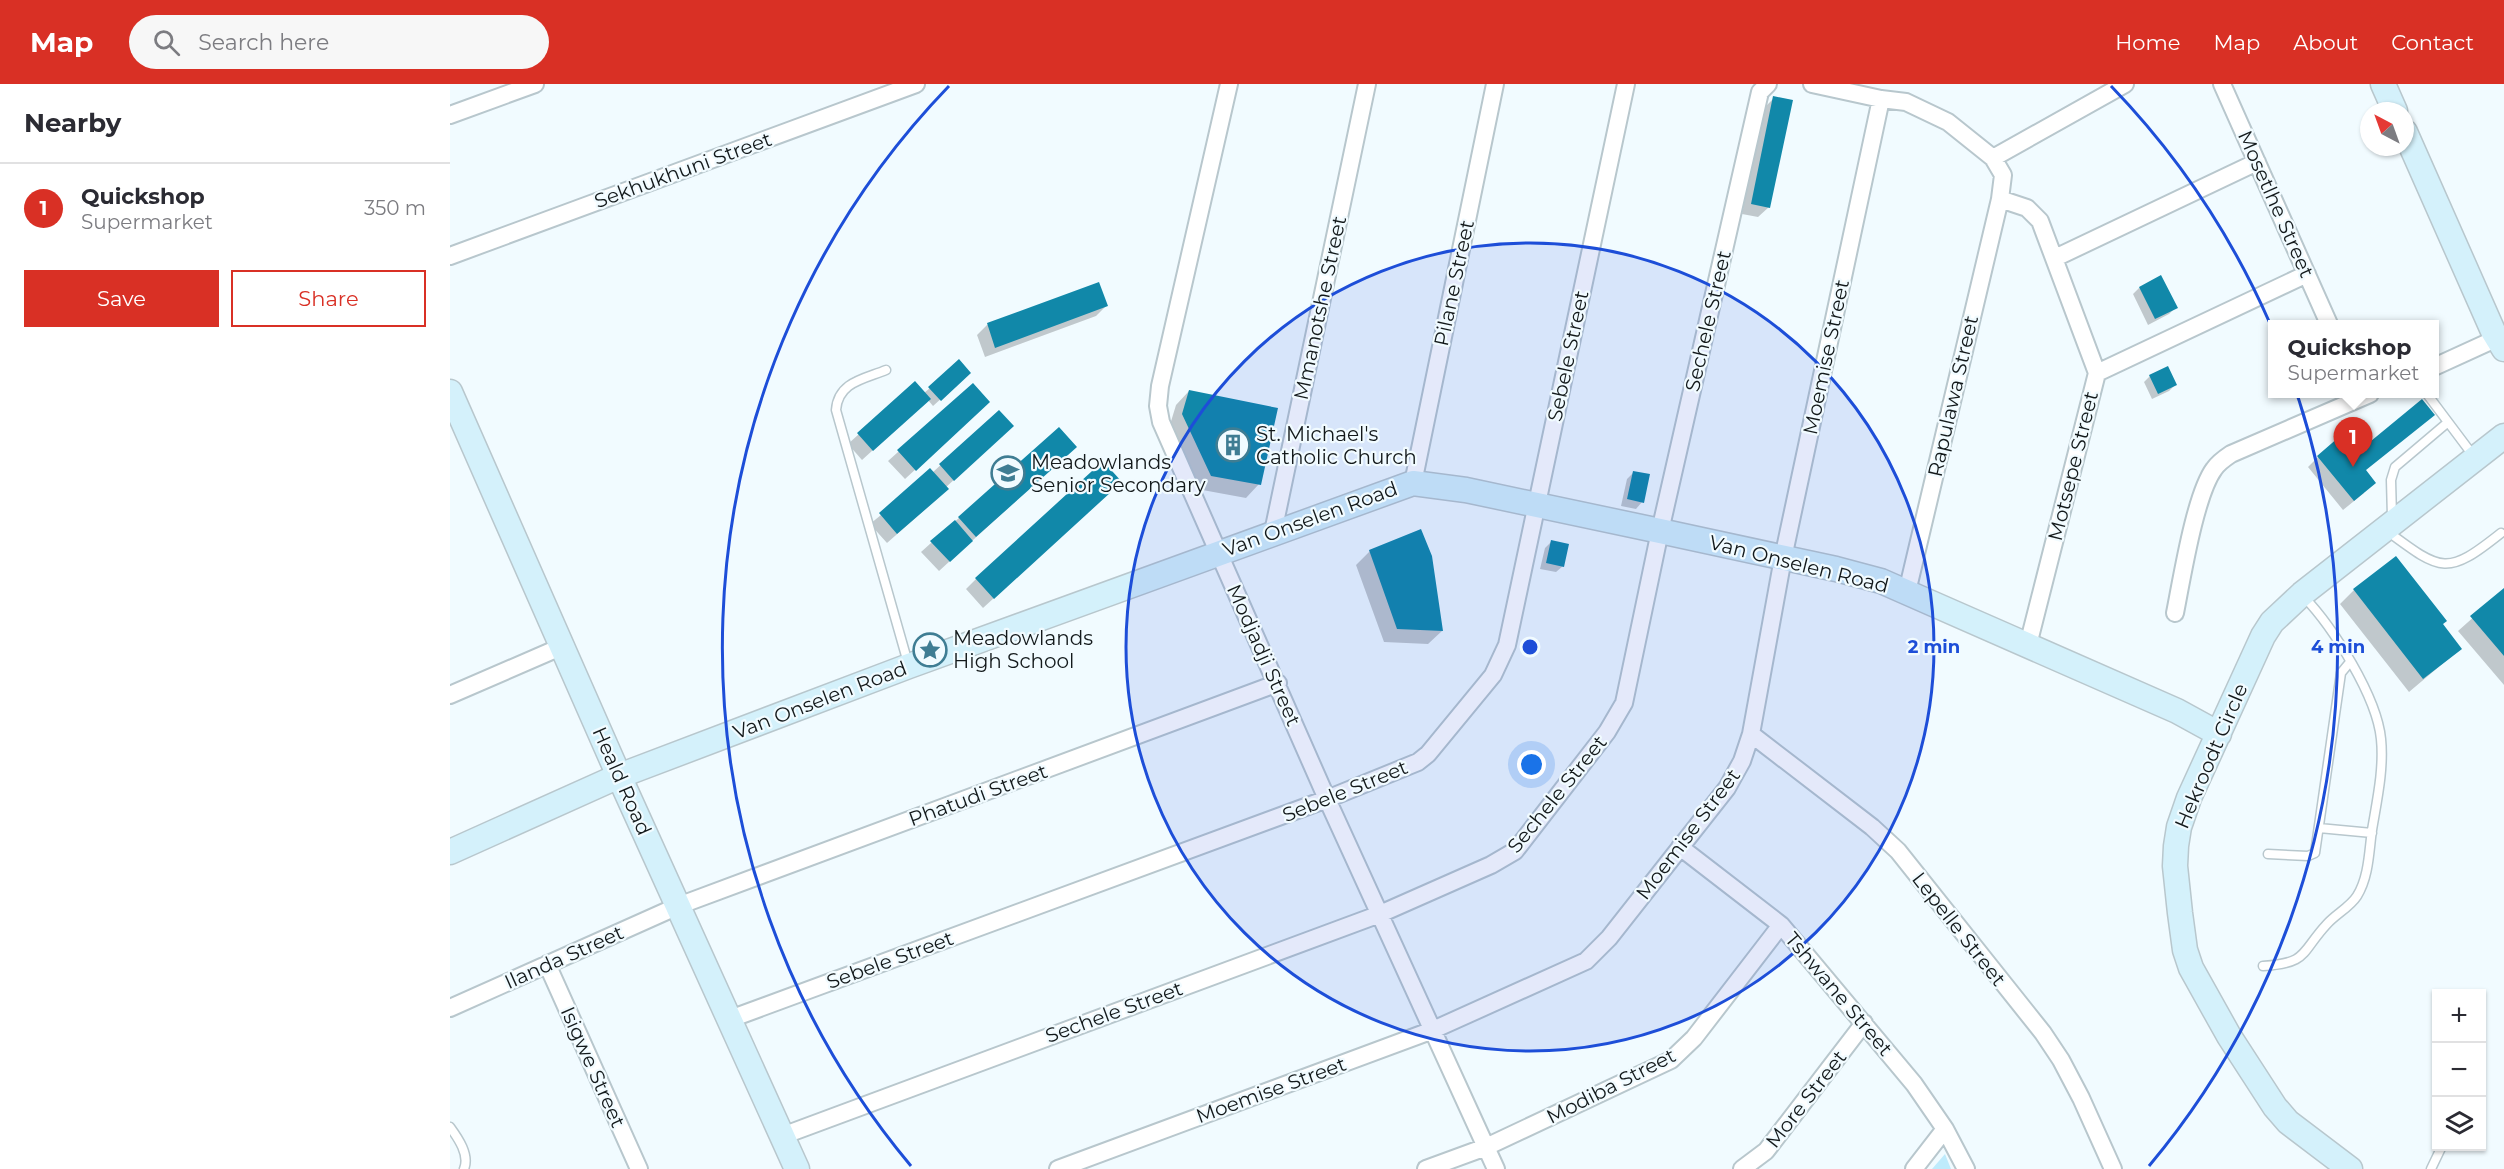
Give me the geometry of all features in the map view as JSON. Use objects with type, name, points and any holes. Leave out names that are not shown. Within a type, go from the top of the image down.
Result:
[{"type":"street","points":[[450,115],[535,84]]},
{"type":"street","name":"Sekhukhuni Street","points":[[450,256],[884,90],[916,84]]},
{"type":"street","name":"Modjadji Street","points":[[1229,84],[1162,375],[1158,406],[1161,422],[1169,445],[1278,683],[1327,799],[1496,1169]]},
{"type":"street","name":"Mmanotshe Street","points":[[1273,532],[1367,84]]},
{"type":"street","name":"Pilane Street","points":[[1413,483],[1495,84]]},
{"type":"street","name":"Sebele Street","points":[[730,1019],[1327,799],[1418,762],[1444,736],[1493,675],[1507,645],[1626,84]]},
{"type":"street","name":"Sechele Street","points":[[782,1136],[1380,914],[1491,865],[1515,851],[1607,732],[1624,703],[1660,531],[1760,92],[1768,84]]},
{"type":"street","points":[[1812,84],[1906,102],[1940,118],[1993,158],[2003,175],[2000,200],[2027,208],[2040,221],[2097,373]]},
{"type":"street","points":[[1993,158],[2125,84]]},
{"type":"street","name":"Mosetlhe Street","points":[[2222,84],[2327,320]]},
{"type":"street","points":[[2384,84],[2392,102]]},
{"type":"street","name":"Moemise Street","points":[[1058,1169],[1432,1030],[1586,961],[1609,938],[1731,781],[1742,760],[1750,734],[1783,558],[1881,99]]},
{"type":"street","points":[[2414,151],[2502,341],[2439,365]]},
{"type":"street","points":[[2055,258],[2257,162]]},
{"type":"street","name":"Rapulawa Street","points":[[1907,592],[2000,200]]},
{"type":"street","name":"Motsepe Street","points":[[2028,645],[2097,373],[2307,274]]},
{"type":"street","name":"Heald Road","points":[[450,392],[619,776],[796,1169]]},
{"type":"street","points":[[2175,613],[2198,511],[2206,482],[2214,469],[2231,454],[2356,398]]},
{"type":"street","name":"Hekroodt Circle","points":[[2350,1169],[2288,1122],[2270,1099],[2201,990],[2185,950],[2175,866],[2179,827],[2189,798],[2263,636],[2272,622],[2302,594],[2504,436]]},
{"type":"street","name":"Van Onselen Road","points":[[450,852],[619,776],[909,666],[1413,483],[1449,487],[1868,577],[1907,592],[2176,711],[2219,734]]},
{"type":"street","points":[[450,695],[563,646]]},
{"type":"street","name":"Phatudi Street","points":[[678,906],[1278,683]]},
{"type":"street","name":"Lepelle Street","points":[[1750,734],[1872,827],[1898,851],[2061,1060],[2113,1169]]},
{"type":"street","name":"Tshwane Street","points":[[1680,847],[1781,925],[1914,1084],[1945,1129],[1966,1169]]},
{"type":"street","name":"Ilanda Street","points":[[450,1008],[678,906]]},
{"type":"street","name":"Modiba Street","points":[[1426,1169],[1486,1147],[1671,1060],[1694,1038],[1781,925]]},
{"type":"street","name":"Isigwe Street","points":[[547,964],[639,1169]]},
{"type":"street","name":"More Street","points":[[1742,1169],[1766,1150],[1864,1023]]},
{"type":"street","points":[[1914,1169],[1945,1129]]},
{"type":"lane","points":[[886,370],[849,385],[837,399],[836,410],[909,666]]},
{"type":"lane","points":[[2430,398],[2475,458]]},
{"type":"lane","points":[[2447,423],[2395,466],[2391,480],[2389,525],[2432,561],[2451,565],[2470,557],[2501,533]]},
{"type":"lane","points":[[2264,966],[2287,964],[2298,960],[2326,924],[2356,898],[2366,873],[2380,774],[2381,741],[2378,723],[2350,662],[2318,611],[2302,594]]},
{"type":"lane","points":[[2268,854],[2312,855],[2316,848],[2341,673],[2350,662]]},
{"type":"lane","points":[[2319,828],[2372,833]]},
{"type":"lane","points":[[450,1127],[461,1143],[466,1162],[464,1169]]},
{"type":"lane","points":[[2431,1169],[2440,1151]]},
{"type":"shaded area","points":[[1945,1154],[1951,1169],[1932,1169]]},
{"type":"building","points":[[1773,96],[1793,100],[1770,208],[1751,204]]},
{"type":"building","points":[[2161,275],[2178,308],[2155,319],[2139,287]]},
{"type":"building","points":[[1099,282],[1108,306],[995,348],[987,323]]},
{"type":"building","points":[[959,359],[971,373],[941,401],[928,387]]},
{"type":"building","points":[[2168,366],[2177,385],[2158,394],[2149,375]]},
{"type":"building","points":[[915,381],[931,399],[873,451],[857,433]]},
{"type":"building","points":[[973,383],[990,402],[916,471],[897,450]]},
{"type":"building","name":"St. Michael's Catholic Church","points":[[1189,390],[1278,408],[1261,485],[1211,476],[1182,414]]},
{"type":"building","points":[[2422,399],[2435,415],[2366,470],[2376,483],[2354,501],[2317,456],[2339,437],[2354,455]]},
{"type":"building","points":[[999,410],[1014,426],[954,481],[939,464]]},
{"type":"building","points":[[1059,427],[1077,447],[976,537],[958,517]]},
{"type":"building","points":[[1103,461],[1122,482],[994,599],[975,578]]},
{"type":"building","points":[[930,468],[949,489],[897,534],[879,513]]},
{"type":"building","points":[[1633,471],[1650,474],[1644,503],[1627,499]]},
{"type":"building","points":[[955,520],[973,541],[950,562],[930,541]]},
{"type":"building","points":[[1421,529],[1432,556],[1443,631],[1397,629],[1369,550]]},
{"type":"building","points":[[1551,540],[1569,544],[1564,567],[1546,563]]},
{"type":"building","points":[[2396,556],[2447,621],[2443,624],[2462,649],[2423,679],[2353,589]]},
{"type":"building","points":[[2504,588],[2504,656],[2470,616]]},
{"type":"place","name":"St. Michael's Catholic Church","points":[[1233,445]]},
{"type":"place","name":"Quickshop","points":[[2353,467]]},
{"type":"place","name":"Meadowlands Senior Secondary","points":[[1008,473]]},
{"type":"place","name":"Meadowlands High School","points":[[930,650]]}]
